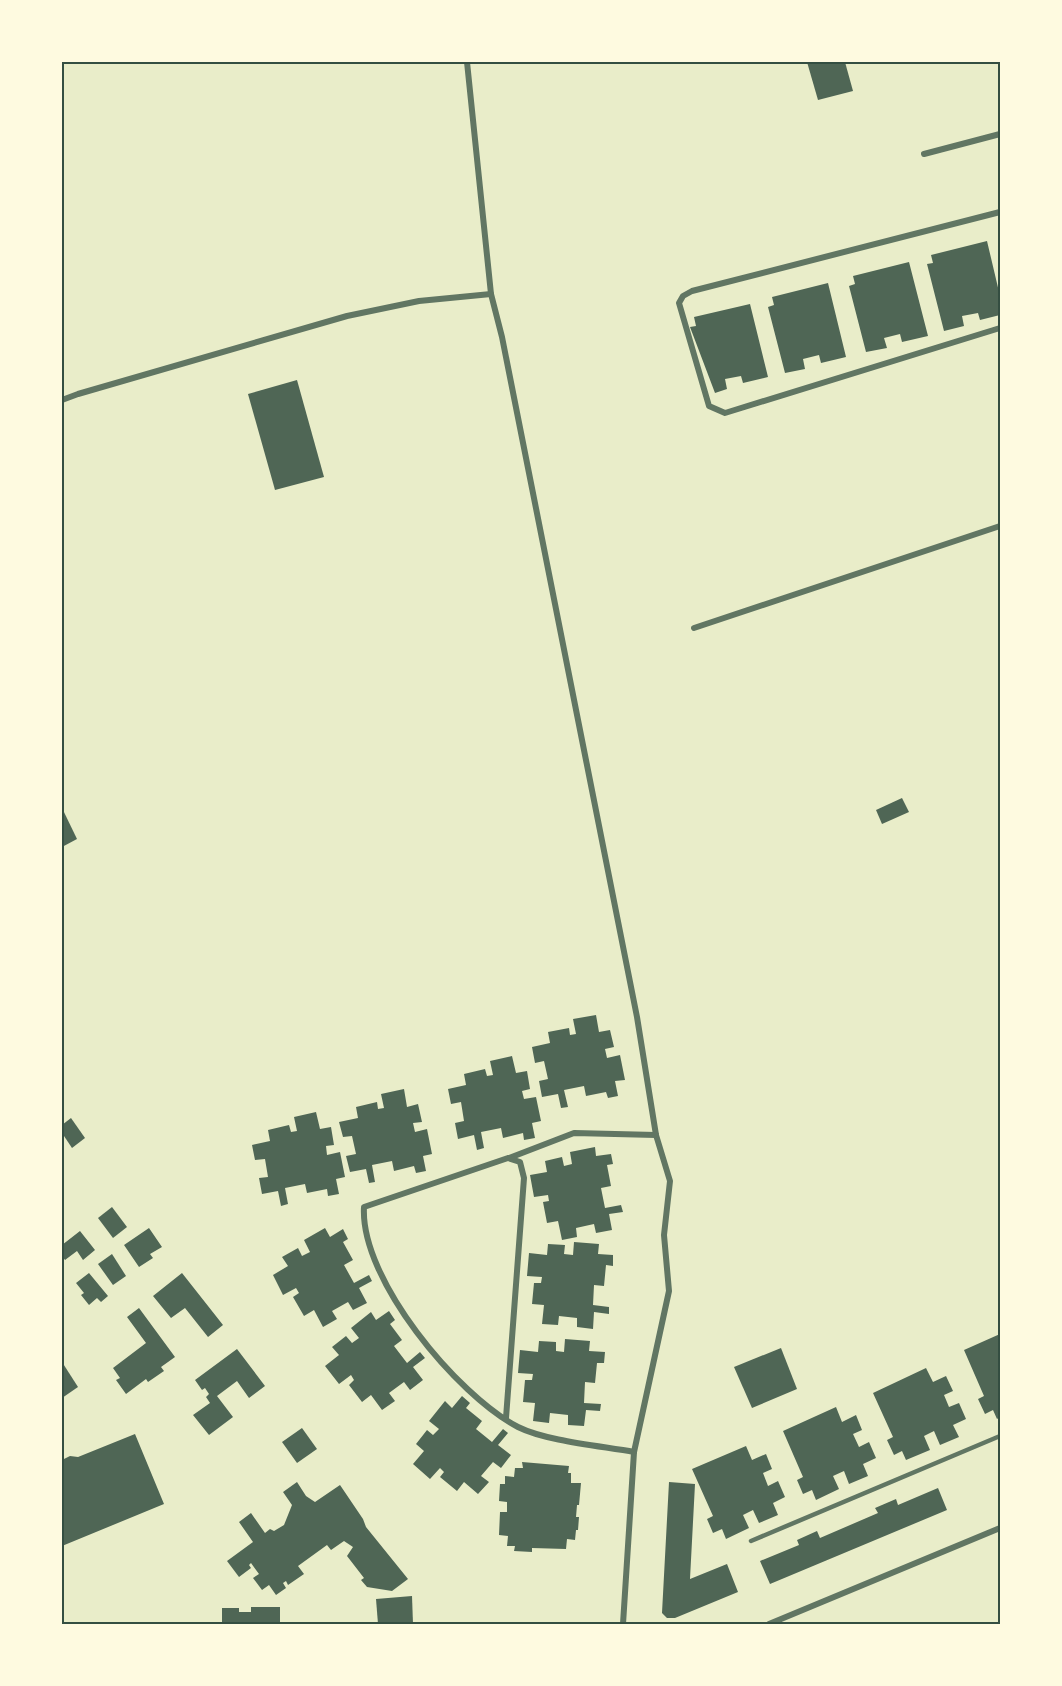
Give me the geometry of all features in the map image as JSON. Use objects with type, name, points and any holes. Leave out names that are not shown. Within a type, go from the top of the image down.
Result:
[{"type":"street","points":[[467,62],[490,294],[502,337],[632,993],[656,1135],[670,1181],[664,1235],[669,1291],[634,1452],[623,1624]]},
{"type":"street","points":[[924,154],[1000,134]]},
{"type":"street","points":[[1000,212],[692,291],[683,296],[679,303],[710,406],[725,413],[1000,328]]},
{"type":"street","points":[[62,400],[347,316],[418,301],[490,294]]},
{"type":"street","points":[[693,628],[1000,526]]},
{"type":"street","points":[[634,1452],[540,1435],[518,1427],[482,1401],[441,1363],[408,1322],[376,1262],[363,1219],[364,1207],[508,1158],[574,1132],[656,1135]]},
{"type":"street","points":[[506,1418],[524,1178],[520,1162],[508,1158]]},
{"type":"street","points":[[769,1624],[1000,1528]]},
{"type":"lane","points":[[751,1541],[1000,1436]]},
{"type":"building","points":[[807,62],[845,62],[853,91],[818,100]]},
{"type":"building","points":[[987,241],[1000,296],[1000,315],[980,320],[978,313],[962,316],[964,326],[944,331],[927,264],[933,263],[931,255]]},
{"type":"building","points":[[909,262],[928,336],[902,342],[900,334],[884,338],[887,348],[866,352],[849,286],[855,284],[853,276]]},
{"type":"building","points":[[828,283],[846,357],[821,363],[819,355],[803,359],[805,369],[785,373],[768,307],[774,305],[772,297]]},
{"type":"building","points":[[750,304],[768,377],[743,383],[741,376],[725,379],[727,389],[715,393],[690,327],[696,326],[694,317]]},
{"type":"building","points":[[297,380],[324,477],[275,490],[248,394]]},
{"type":"building","points":[[902,798],[909,812],[882,824],[876,810]]},
{"type":"building","points":[[62,808],[77,839],[62,847]]},
{"type":"building","points":[[596,1015],[599,1032],[610,1030],[614,1047],[605,1049],[607,1058],[620,1055],[625,1080],[615,1081],[618,1096],[608,1098],[606,1092],[586,1096],[584,1086],[564,1090],[568,1107],[561,1108],[558,1094],[542,1097],[539,1081],[548,1079],[544,1061],[535,1063],[532,1047],[550,1043],[548,1032],[569,1028],[570,1035],[576,1034],[573,1019]]},
{"type":"building","points":[[512,1056],[516,1073],[527,1071],[530,1089],[522,1091],[524,1099],[536,1097],[541,1121],[532,1123],[535,1138],[524,1140],[523,1133],[503,1138],[501,1128],[481,1132],[484,1148],[477,1150],[474,1135],[458,1139],[455,1123],[464,1121],[461,1102],[451,1104],[448,1089],[466,1085],[464,1074],[485,1069],[487,1076],[493,1075],[490,1061]]},
{"type":"building","points":[[404,1089],[407,1107],[418,1104],[422,1122],[413,1123],[415,1132],[427,1129],[432,1154],[423,1156],[426,1171],[416,1173],[414,1166],[394,1171],[392,1161],[372,1165],[375,1182],[369,1183],[366,1169],[350,1172],[346,1156],[356,1154],[352,1136],[343,1137],[339,1122],[358,1118],[356,1107],[377,1102],[378,1109],[384,1108],[381,1094]]},
{"type":"building","points":[[316,1112],[320,1129],[331,1127],[334,1145],[326,1146],[327,1155],[340,1152],[345,1177],[336,1179],[339,1194],[328,1196],[327,1189],[307,1193],[305,1184],[285,1188],[288,1204],[281,1206],[278,1191],[262,1194],[259,1178],[268,1177],[265,1159],[255,1160],[252,1145],[270,1141],[268,1130],[289,1125],[291,1132],[297,1131],[294,1117]]},
{"type":"building","points":[[71,1118],[85,1138],[72,1148],[62,1133],[62,1125]]},
{"type":"building","points":[[595,1147],[596,1156],[611,1154],[613,1164],[607,1165],[611,1186],[601,1188],[605,1208],[621,1205],[623,1212],[609,1214],[612,1230],[596,1233],[594,1224],[576,1228],[577,1237],[562,1240],[558,1221],[547,1223],[543,1202],[549,1201],[548,1195],[534,1197],[530,1175],[547,1172],[545,1161],[562,1157],[564,1166],[572,1164],[570,1152]]},
{"type":"building","points":[[112,1207],[127,1227],[113,1238],[98,1218]]},
{"type":"building","points":[[149,1228],[162,1247],[150,1254],[153,1258],[139,1267],[124,1245]]},
{"type":"building","points":[[325,1228],[330,1237],[343,1229],[348,1239],[343,1242],[353,1260],[344,1265],[354,1283],[369,1275],[372,1281],[359,1288],[367,1303],[353,1310],[348,1302],[332,1311],[337,1319],[323,1327],[314,1310],[304,1316],[293,1297],[299,1293],[296,1288],[283,1295],[273,1275],[288,1266],[282,1257],[298,1248],[302,1256],[310,1252],[304,1240]]},
{"type":"building","points":[[80,1231],[95,1250],[83,1260],[77,1251],[65,1260],[62,1256],[62,1245]]},
{"type":"building","points":[[574,1242],[599,1244],[598,1254],[613,1255],[613,1266],[606,1265],[604,1286],[594,1285],[593,1305],[609,1307],[609,1314],[594,1312],[593,1329],[577,1327],[577,1318],[559,1316],[558,1325],[542,1324],[544,1305],[532,1304],[534,1283],[541,1283],[542,1277],[527,1276],[529,1253],[547,1255],[548,1244],[565,1245],[564,1254],[573,1255]]},
{"type":"building","points":[[112,1254],[126,1276],[113,1285],[98,1264]]},
{"type":"building","points":[[89,1273],[108,1296],[101,1302],[97,1298],[89,1305],[81,1295],[84,1293],[76,1283]]},
{"type":"building","points":[[182,1273],[223,1325],[208,1337],[185,1308],[171,1318],[153,1296]]},
{"type":"building","points":[[139,1308],[175,1357],[161,1367],[164,1371],[148,1382],[146,1379],[126,1394],[116,1380],[120,1378],[113,1368],[146,1343],[127,1317]]},
{"type":"building","points":[[389,1311],[395,1320],[390,1324],[402,1340],[394,1346],[407,1363],[420,1352],[425,1358],[413,1367],[423,1380],[410,1390],[404,1382],[389,1393],[395,1401],[382,1410],[371,1395],[362,1402],[349,1385],[354,1380],[351,1375],[339,1384],[325,1366],[339,1355],[332,1347],[346,1336],[352,1343],[359,1338],[351,1328],[371,1312],[376,1320]]},
{"type":"building","points":[[1000,1334],[1000,1417],[997,1419],[993,1410],[985,1414],[978,1399],[984,1396],[964,1350]]},
{"type":"building","points":[[565,1339],[590,1341],[589,1351],[605,1352],[604,1363],[597,1363],[595,1383],[585,1382],[584,1403],[601,1404],[600,1411],[586,1410],[584,1426],[568,1425],[568,1415],[550,1413],[549,1423],[533,1421],[535,1403],[523,1402],[525,1380],[532,1380],[533,1374],[518,1373],[520,1350],[538,1352],[539,1341],[556,1342],[556,1351],[564,1352]]},
{"type":"building","points":[[781,1348],[797,1389],[752,1408],[734,1367]]},
{"type":"building","points":[[237,1349],[265,1386],[249,1398],[237,1381],[217,1396],[233,1417],[209,1435],[193,1415],[210,1403],[206,1397],[209,1394],[205,1388],[202,1390],[195,1380]]},
{"type":"building","points":[[62,1362],[78,1387],[62,1398]]},
{"type":"building","points":[[926,1368],[933,1382],[946,1376],[953,1391],[944,1395],[949,1407],[959,1403],[966,1419],[953,1425],[959,1437],[940,1445],[934,1431],[924,1436],[930,1450],[906,1460],[902,1451],[894,1455],[887,1440],[893,1437],[873,1393]]},
{"type":"building","points":[[462,1396],[470,1403],[466,1408],[482,1421],[476,1429],[492,1442],[503,1429],[508,1433],[498,1445],[511,1455],[501,1468],[493,1462],[481,1476],[489,1482],[478,1494],[464,1482],[457,1491],[440,1477],[444,1472],[440,1468],[430,1479],[413,1464],[424,1451],[416,1444],[427,1430],[433,1435],[439,1429],[429,1421],[445,1401],[452,1408]]},
{"type":"building","points":[[836,1407],[842,1422],[856,1415],[862,1430],[853,1434],[859,1447],[869,1442],[876,1458],[863,1464],[868,1476],[849,1484],[844,1471],[833,1476],[839,1489],[816,1500],[812,1490],[803,1494],[797,1480],[803,1477],[783,1431]]},
{"type":"building","points":[[302,1428],[317,1449],[297,1463],[282,1442]]},
{"type":"building","points":[[135,1434],[164,1504],[62,1546],[62,1460],[70,1456],[78,1457]]},
{"type":"building","points":[[746,1446],[752,1460],[766,1454],[772,1469],[763,1473],[768,1486],[778,1481],[785,1497],[773,1503],[778,1515],[759,1523],[753,1510],[743,1515],[749,1528],[726,1539],[722,1529],[713,1533],[707,1519],[713,1516],[692,1469]]},
{"type":"building","points":[[522,1462],[569,1466],[568,1473],[571,1473],[571,1483],[581,1483],[576,1517],[579,1517],[578,1530],[576,1530],[575,1540],[567,1539],[566,1549],[532,1548],[532,1552],[514,1551],[515,1546],[507,1546],[508,1536],[499,1535],[500,1512],[507,1512],[507,1502],[499,1501],[500,1484],[505,1484],[505,1476],[514,1477],[515,1468],[523,1468]]},
{"type":"building","points":[[297,1482],[306,1496],[315,1502],[340,1485],[366,1527],[408,1579],[392,1591],[367,1587],[361,1580],[364,1578],[347,1556],[353,1547],[344,1541],[331,1550],[327,1545],[298,1566],[304,1574],[288,1585],[286,1581],[283,1583],[286,1588],[276,1595],[269,1585],[262,1590],[253,1578],[259,1574],[251,1563],[249,1565],[251,1568],[239,1577],[227,1561],[253,1542],[239,1522],[251,1513],[265,1533],[284,1525],[292,1505],[283,1492]]},
{"type":"building","points":[[669,1482],[695,1484],[690,1579],[727,1564],[738,1592],[675,1618],[667,1618],[662,1613]]},
{"type":"building","points":[[938,1488],[947,1510],[770,1584],[760,1561],[799,1545],[797,1540],[817,1531],[820,1538],[878,1513],[875,1508],[896,1499],[898,1505]]},
{"type":"building","points":[[412,1596],[413,1624],[378,1624],[376,1599]]},
{"type":"building","points":[[251,1607],[280,1607],[280,1624],[222,1624],[222,1608],[239,1608],[239,1612],[251,1612]]}]
